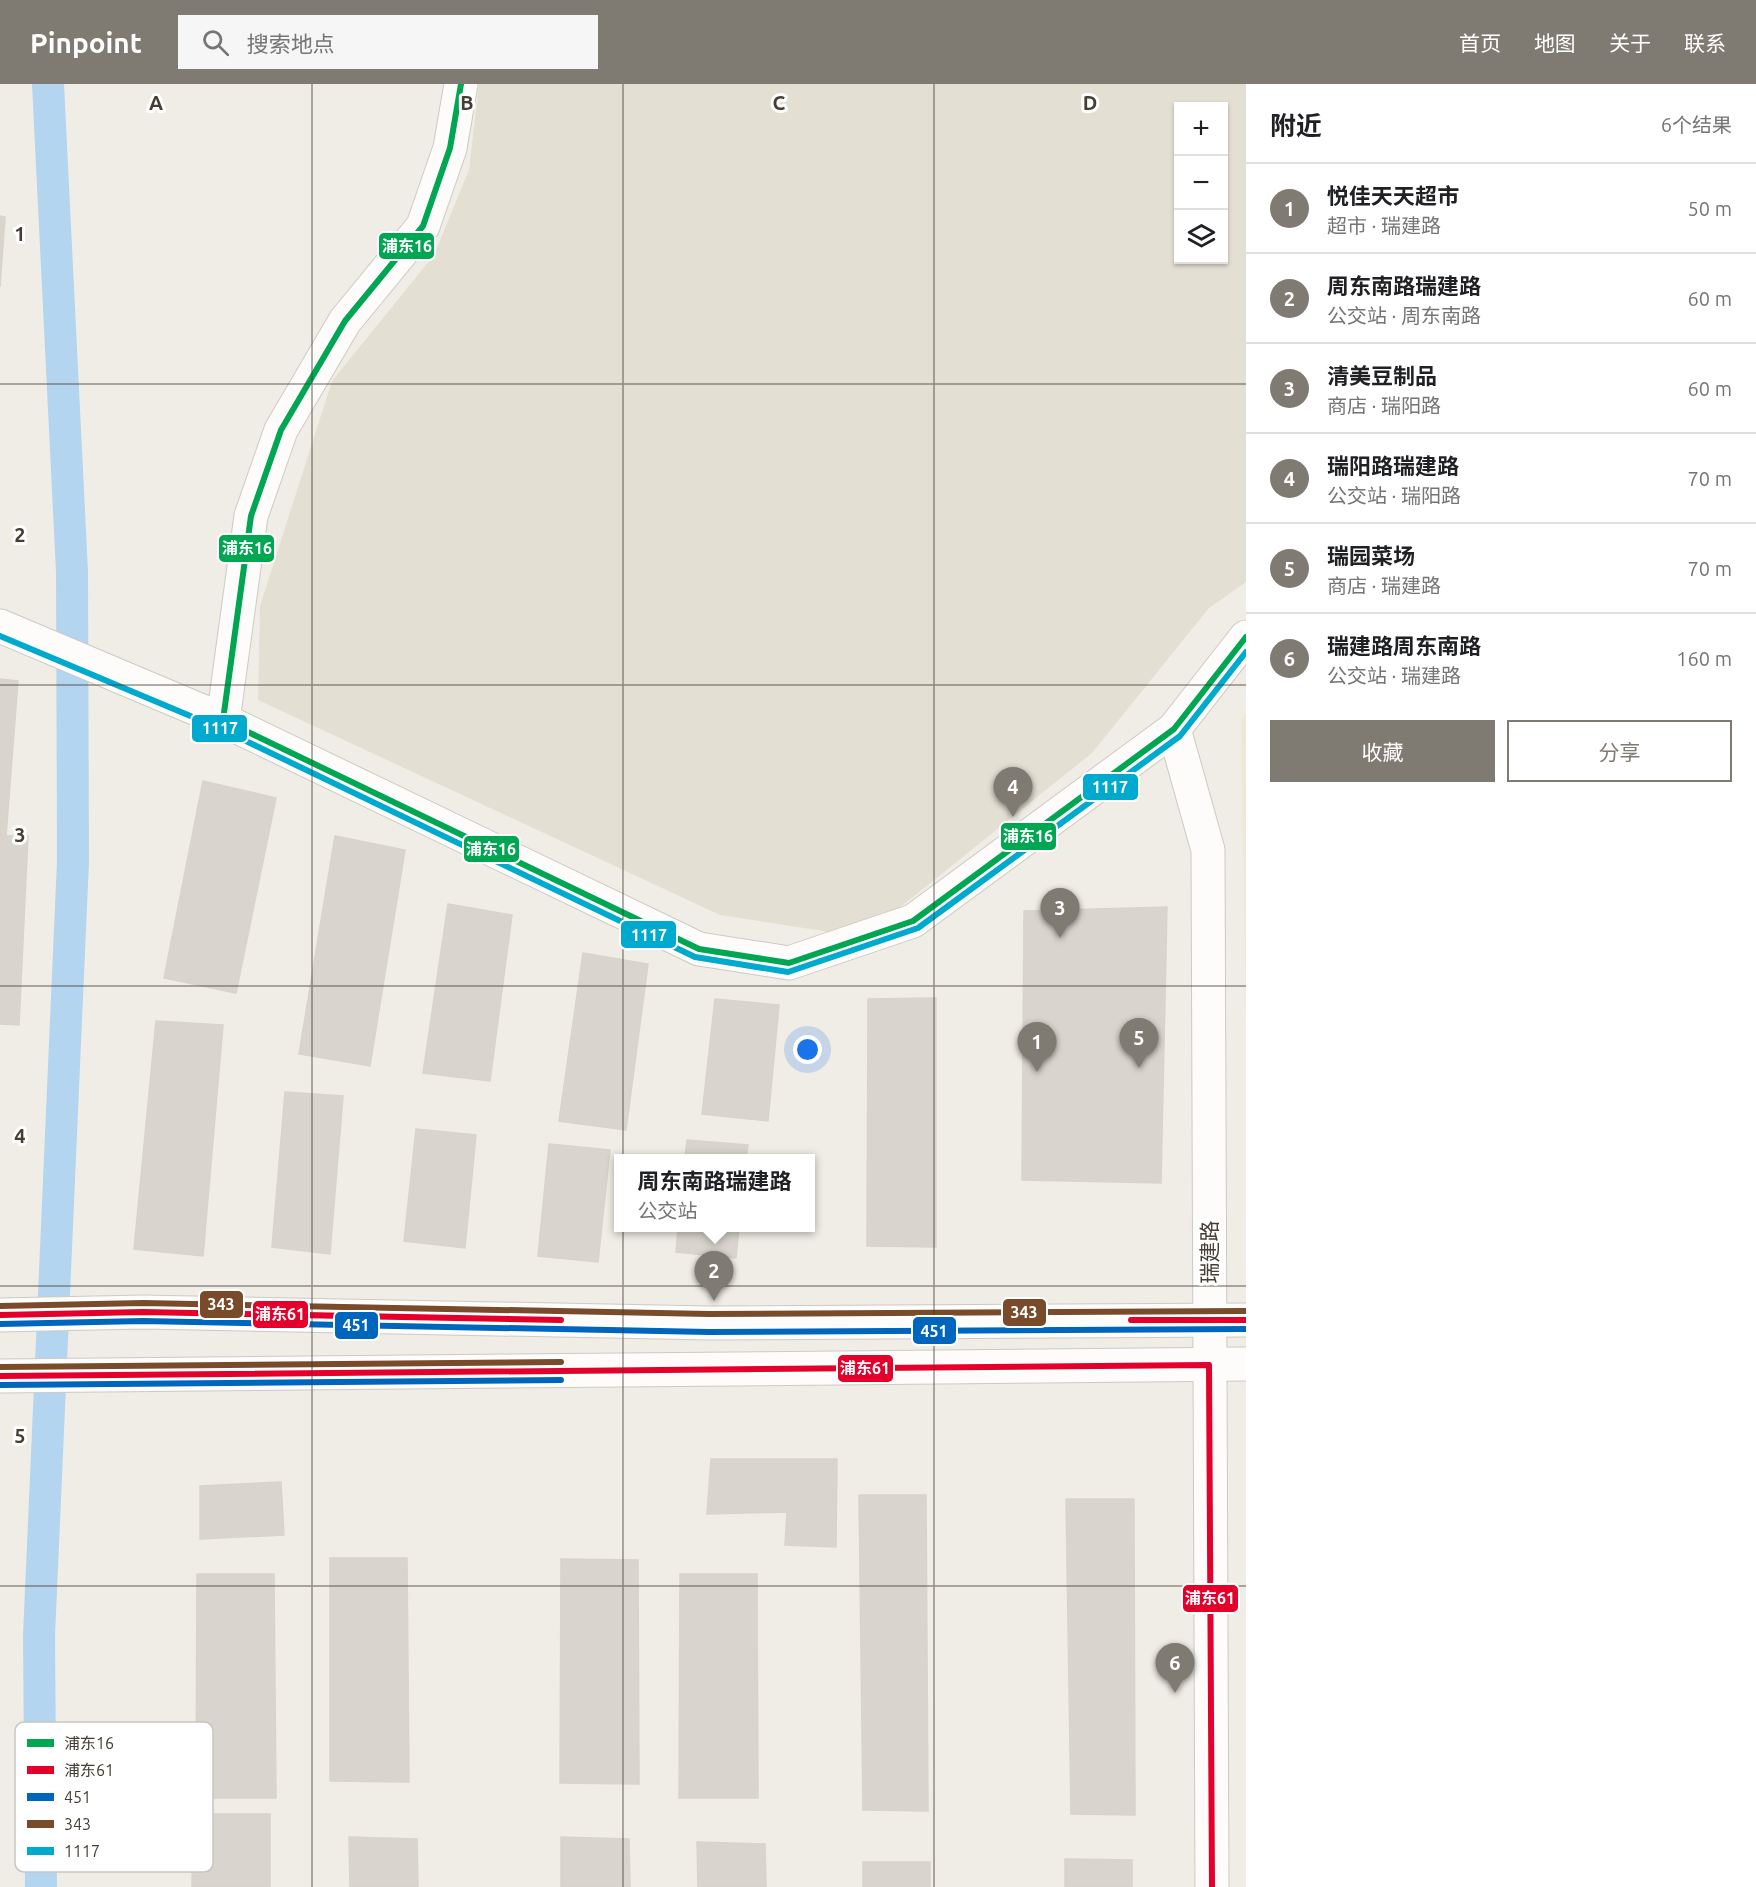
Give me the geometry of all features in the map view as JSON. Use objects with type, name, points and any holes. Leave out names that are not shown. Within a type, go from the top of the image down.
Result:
[{"type":"street","points":[[223,720],[251,516],[281,430],[345,321],[423,226],[450,148],[461,84]]},
{"type":"street","points":[[1,626],[223,720],[699,949],[789,963],[913,921],[1174,729],[1246,636]]},
{"type":"street","name":"瑞建路","points":[[1174,729],[1208,850],[1212,1887]]},
{"type":"street","points":[[0,1315],[143,1312],[709,1323],[1246,1320]]},
{"type":"street","points":[[0,1376],[1246,1364]]},
{"type":"shaded area","points":[[479,84],[1246,84],[1246,582],[1209,608],[1092,753],[893,913],[836,933],[720,915],[258,700],[260,606],[332,381],[434,255],[469,170]]},
{"type":"shaded area","points":[[1246,713],[1246,1025],[1241,719]]},
{"type":"building","points":[[0,216],[5,217],[0,287]]},
{"type":"building","points":[[0,679],[18,681],[6,836],[28,836],[19,1025],[0,1024]]},
{"type":"building","points":[[203,781],[276,798],[236,993],[164,978]]},
{"type":"building","points":[[335,836],[405,850],[370,1066],[299,1054]]},
{"type":"building","points":[[448,904],[512,915],[490,1081],[423,1073]]},
{"type":"building","points":[[1167,907],[1161,1183],[1022,1180],[1024,911]]},
{"type":"building","points":[[583,953],[648,964],[626,1130],[559,1121]]},
{"type":"building","points":[[936,998],[936,1247],[867,1246],[868,999]]},
{"type":"building","points":[[715,999],[779,1005],[768,1121],[702,1114]]},
{"type":"building","points":[[156,1021],[223,1025],[203,1256],[134,1249]]},
{"type":"building","points":[[285,1092],[343,1096],[330,1254],[272,1247]]},
{"type":"building","points":[[416,1129],[476,1135],[465,1248],[404,1241]]},
{"type":"building","points":[[687,1140],[748,1145],[747,1154],[685,1154]]},
{"type":"building","points":[[549,1144],[610,1150],[598,1262],[538,1256]]},
{"type":"building","points":[[678,1232],[739,1232],[736,1258],[676,1252]]},
{"type":"building","points":[[711,1459],[837,1459],[836,1547],[785,1545],[787,1512],[707,1514]]},
{"type":"building","points":[[281,1482],[284,1535],[200,1539],[200,1486]]},
{"type":"building","points":[[859,1495],[926,1495],[928,1811],[863,1810]]},
{"type":"building","points":[[1066,1499],[1134,1499],[1135,1815],[1071,1814]]},
{"type":"building","points":[[330,1558],[407,1558],[409,1782],[330,1781]]},
{"type":"building","points":[[561,1559],[638,1560],[639,1784],[560,1783]]},
{"type":"building","points":[[197,1574],[274,1574],[276,1798],[213,1798],[213,1722],[196,1722]]},
{"type":"building","points":[[680,1574],[757,1574],[758,1798],[679,1798]]},
{"type":"building","points":[[213,1814],[270,1814],[270,1887],[192,1887],[192,1872],[213,1872]]},
{"type":"building","points":[[349,1837],[417,1839],[418,1887],[350,1887]]},
{"type":"building","points":[[561,1837],[629,1839],[630,1887],[561,1887]]},
{"type":"building","points":[[697,1842],[765,1844],[766,1887],[698,1887]]},
{"type":"building","points":[[1065,1859],[1132,1860],[1132,1887],[1065,1887]]},
{"type":"building","points":[[863,1862],[930,1862],[930,1887],[863,1887]]},
{"type":"waterway","points":[[40,1722],[39,1636],[73,861],[72,572],[48,84]]},
{"type":"waterway","points":[[41,1872],[41,1887]]},
{"type":"transit line","name":"浦东16","points":[[223,720],[251,516],[281,430],[345,321],[423,226],[450,148],[461,84]]},
{"type":"transit line","name":"1117","points":[[0,636],[219,728],[695,957],[788,972],[918,928],[1180,736],[1246,652]]},
{"type":"transit line","name":"浦东16","points":[[223,720],[699,949],[789,963],[913,921],[1174,729],[1246,637]]},
{"type":"transit line","name":"343","points":[[0,1306],[143,1303],[709,1314],[1246,1311]]},
{"type":"transit line","name":"浦东61","points":[[0,1315],[143,1312],[561,1320]]},
{"type":"transit line","name":"浦东61","points":[[1131,1320],[1246,1320]]},
{"type":"transit line","name":"451","points":[[0,1324],[143,1321],[709,1332],[1246,1329]]},
{"type":"transit line","name":"343","points":[[0,1367],[561,1362]]},
{"type":"transit line","name":"浦东61","points":[[0,1376],[1209,1365],[1212,1887]]},
{"type":"transit line","name":"451","points":[[0,1385],[561,1380]]},
{"type":"place","name":"瑞阳路瑞建路","points":[[1013,817]]},
{"type":"place","name":"清美豆制品","points":[[1060,938]]},
{"type":"place","name":"瑞园菜场","points":[[1139,1068]]},
{"type":"place","name":"悦佳天天超市","points":[[1037,1072]]},
{"type":"place","name":"周东南路瑞建路","points":[[714,1301]]},
{"type":"place","name":"瑞建路周东南路","points":[[1175,1693]]}]
